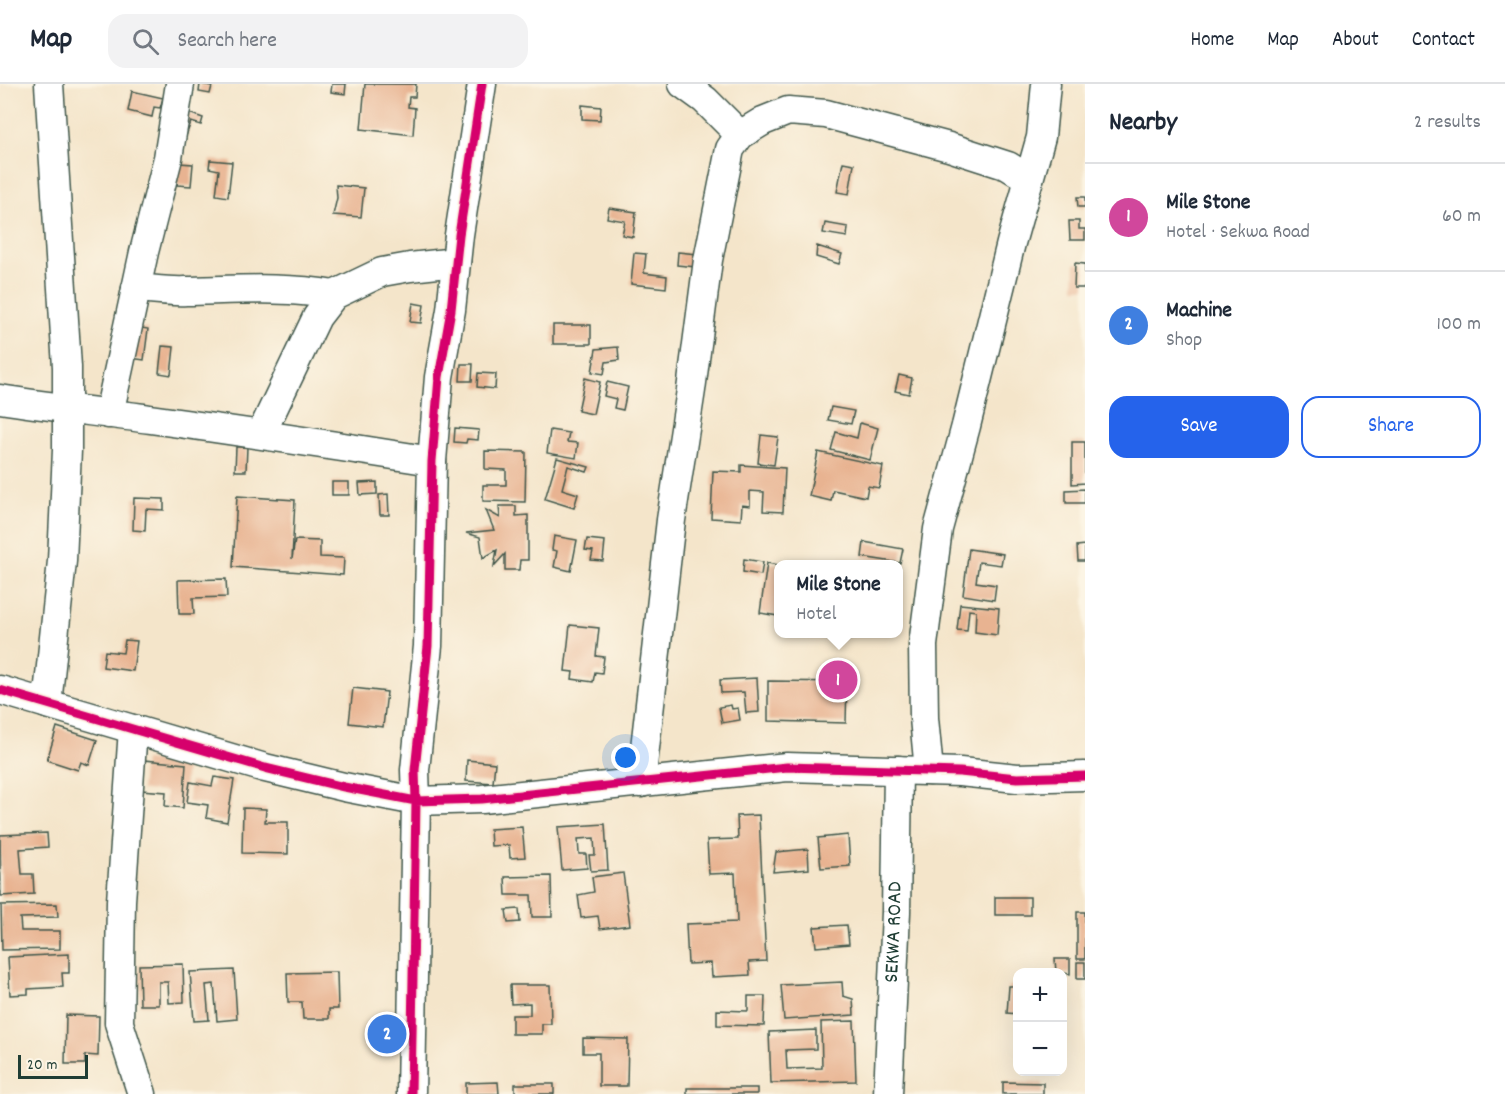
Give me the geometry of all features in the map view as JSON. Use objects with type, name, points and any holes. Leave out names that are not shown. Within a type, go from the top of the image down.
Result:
[{"type":"street","points":[[47,704],[62,561],[67,410],[67,367],[50,84]]},
{"type":"street","points":[[109,414],[136,288],[168,158],[180,84]]},
{"type":"street","points":[[411,1094],[415,770],[428,646],[432,461],[440,377],[482,84]]},
{"type":"street","points":[[683,84],[705,100],[740,135]]},
{"type":"street","points":[[929,771],[924,718],[923,645],[938,529],[1041,137],[1046,84]]},
{"type":"street","points":[[641,783],[671,520],[708,260],[730,149],[740,135],[763,121],[788,111],[826,114],[969,153],[1008,166],[1029,179]]},
{"type":"street","points":[[261,434],[317,317],[334,296],[382,272],[456,262]]},
{"type":"street","points":[[136,288],[184,291],[248,288],[304,290],[334,296]]},
{"type":"street","points":[[0,399],[67,410],[261,434],[432,461]]},
{"type":"street","points":[[0,690],[265,768],[416,801],[482,799],[787,766],[929,771],[1017,778],[1085,776]]},
{"type":"street","points":[[133,729],[121,900],[119,1023],[142,1094]]},
{"type":"street","name":"SEKWA ROAD","points":[[888,1094],[896,912],[898,770]]},
{"type":"building","points":[[200,84],[212,86],[210,94],[199,92]]},
{"type":"building","points":[[332,84],[346,84],[345,94],[331,92]]},
{"type":"building","points":[[365,84],[416,84],[415,97],[409,97],[408,107],[415,108],[413,135],[361,129]]},
{"type":"building","points":[[132,91],[163,98],[160,108],[154,107],[152,117],[128,111]]},
{"type":"building","points":[[582,105],[601,107],[600,120],[582,119]]},
{"type":"building","points":[[183,111],[203,118],[201,125],[191,122],[186,136]]},
{"type":"building","points":[[210,160],[232,162],[228,197],[216,195],[219,170],[209,168]]},
{"type":"building","points":[[843,162],[854,164],[849,194],[837,192]]},
{"type":"building","points":[[179,163],[193,164],[191,186],[177,185]]},
{"type":"building","points":[[336,185],[364,188],[361,217],[333,215],[337,198]]},
{"type":"building","points":[[1077,197],[1085,197],[1085,207],[1078,207]]},
{"type":"building","points":[[609,208],[636,212],[633,237],[622,235],[625,221],[607,218]]},
{"type":"building","points":[[1069,221],[1079,221],[1079,229],[1085,229],[1085,240],[1070,240]]},
{"type":"building","points":[[825,223],[848,227],[847,237],[823,233]]},
{"type":"building","points":[[817,246],[842,254],[839,264],[816,257]]},
{"type":"building","points":[[678,252],[697,254],[696,267],[677,265]]},
{"type":"building","points":[[634,253],[646,254],[644,273],[667,276],[666,288],[631,284]]},
{"type":"building","points":[[1075,263],[1085,264],[1085,288],[1074,288]]},
{"type":"building","points":[[413,303],[424,305],[421,323],[410,322]]},
{"type":"building","points":[[553,325],[591,325],[591,344],[553,344]]},
{"type":"building","points":[[136,327],[148,329],[144,360],[131,358]]},
{"type":"building","points":[[162,346],[174,347],[171,375],[159,373]]},
{"type":"building","points":[[618,347],[619,360],[606,362],[604,374],[592,372],[596,349]]},
{"type":"building","points":[[461,364],[473,364],[472,381],[460,381]]},
{"type":"building","points":[[478,373],[496,374],[495,389],[477,387]]},
{"type":"building","points":[[899,375],[912,378],[909,394],[895,391]]},
{"type":"building","points":[[585,378],[600,382],[593,414],[578,411]]},
{"type":"building","points":[[607,382],[628,387],[623,410],[614,408],[616,399],[604,396]]},
{"type":"building","points":[[831,407],[854,411],[851,424],[828,420]]},
{"type":"building","points":[[860,423],[878,428],[870,460],[831,450],[836,432],[857,438]]},
{"type":"building","points":[[455,428],[479,430],[478,440],[467,439],[466,443],[454,442]]},
{"type":"building","points":[[550,430],[569,433],[567,442],[578,443],[576,458],[547,453]]},
{"type":"building","points":[[761,435],[778,437],[774,465],[758,463]]},
{"type":"building","points":[[1072,442],[1085,442],[1085,483],[1072,484]]},
{"type":"building","points":[[236,447],[247,447],[246,471],[235,471]]},
{"type":"building","points":[[485,451],[526,452],[525,502],[483,501],[483,485],[506,485],[506,470],[485,469]]},
{"type":"building","points":[[818,452],[883,466],[879,488],[868,486],[866,497],[833,490],[831,501],[809,496]]},
{"type":"building","points":[[557,458],[589,467],[587,472],[568,466],[562,489],[578,494],[574,508],[545,499]]},
{"type":"building","points":[[741,465],[785,468],[783,512],[763,511],[764,492],[750,491],[750,506],[742,505],[741,520],[711,518],[713,471],[741,472]]},
{"type":"building","points":[[332,482],[349,482],[349,495],[332,495]]},
{"type":"building","points":[[377,482],[377,494],[360,495],[359,483]]},
{"type":"building","points":[[1085,489],[1085,503],[1066,503],[1066,490]]},
{"type":"building","points":[[388,494],[389,515],[380,515],[379,495]]},
{"type":"building","points":[[237,496],[295,500],[292,559],[295,540],[320,541],[320,557],[344,558],[343,575],[233,567]]},
{"type":"building","points":[[134,498],[164,499],[164,510],[146,509],[145,531],[133,530]]},
{"type":"building","points":[[499,506],[516,506],[516,516],[528,515],[528,560],[520,560],[519,570],[505,570],[505,554],[494,566],[497,550],[483,558],[480,537],[466,533],[494,530],[486,510],[500,518]]},
{"type":"building","points":[[554,536],[577,540],[571,571],[554,567],[557,551],[552,550]]},
{"type":"building","points":[[587,539],[605,541],[603,561],[591,560],[593,551],[585,550]]},
{"type":"building","points":[[864,542],[903,549],[901,560],[862,557]]},
{"type":"building","points":[[1085,545],[1085,561],[1078,561],[1077,546]]},
{"type":"building","points":[[969,549],[1003,554],[1001,565],[979,562],[976,582],[996,585],[994,600],[963,595]]},
{"type":"building","points":[[744,559],[763,562],[761,575],[743,572]]},
{"type":"building","points":[[767,563],[774,564],[774,615],[760,613]]},
{"type":"building","points":[[226,579],[227,597],[193,598],[194,614],[179,614],[178,580]]},
{"type":"building","points":[[960,604],[999,608],[997,635],[975,632],[976,611],[969,610],[967,631],[957,630]]},
{"type":"building","points":[[570,625],[599,628],[596,656],[604,657],[602,673],[595,672],[593,682],[572,679],[573,672],[565,671]]},
{"type":"building","points":[[125,640],[137,641],[133,671],[103,667],[105,651],[123,653]]},
{"type":"building","points":[[757,678],[759,712],[746,713],[744,692],[721,693],[720,680]]},
{"type":"building","points":[[768,681],[847,682],[846,723],[768,721]]},
{"type":"building","points":[[353,688],[387,692],[383,727],[349,723]]},
{"type":"building","points":[[731,705],[732,709],[738,708],[740,720],[722,723],[719,707]]},
{"type":"building","points":[[57,727],[97,740],[89,765],[81,762],[78,770],[47,760]]},
{"type":"building","points":[[144,760],[186,764],[183,808],[165,806],[166,792],[141,790]]},
{"type":"building","points":[[467,760],[495,763],[493,783],[466,781]]},
{"type":"building","points":[[214,777],[234,780],[227,822],[206,818],[208,805],[187,802],[190,782],[212,786]]},
{"type":"building","points":[[243,808],[266,809],[265,822],[288,822],[288,854],[242,853]]},
{"type":"building","points":[[759,815],[766,961],[749,962],[750,975],[712,977],[711,963],[688,964],[686,924],[737,922],[735,873],[709,874],[707,840],[738,839],[737,816]]},
{"type":"building","points":[[605,824],[608,870],[591,871],[589,855],[595,855],[594,838],[578,839],[579,854],[586,854],[587,868],[562,870],[558,827]]},
{"type":"building","points":[[522,827],[525,857],[510,858],[509,845],[491,846],[490,829]]},
{"type":"building","points":[[47,833],[48,847],[20,849],[22,874],[33,874],[34,894],[1,896],[0,835]]},
{"type":"building","points":[[848,835],[850,866],[821,868],[818,838]]},
{"type":"building","points":[[808,849],[809,869],[773,872],[776,852]]},
{"type":"building","points":[[623,873],[630,925],[600,929],[598,916],[581,918],[578,895],[594,892],[592,877]]},
{"type":"building","points":[[551,876],[552,917],[532,917],[531,895],[506,895],[505,877]]},
{"type":"building","points":[[995,897],[1030,897],[1030,915],[995,915]]},
{"type":"building","points":[[57,904],[58,917],[20,918],[21,931],[60,931],[60,949],[2,950],[1,905]]},
{"type":"building","points":[[519,909],[520,922],[508,923],[506,910]]},
{"type":"building","points":[[1077,912],[1085,912],[1085,959],[1077,959]]},
{"type":"building","points":[[847,925],[849,944],[816,947],[814,927]]},
{"type":"building","points":[[69,954],[69,973],[62,973],[63,987],[28,989],[28,994],[10,995],[8,957]]},
{"type":"building","points":[[1055,959],[1070,959],[1070,974],[1067,974],[1067,968],[1056,968]]},
{"type":"building","points":[[1077,962],[1085,962],[1085,979],[1077,979]]},
{"type":"building","points":[[183,964],[184,1002],[169,1003],[168,982],[159,982],[159,1005],[140,1005],[139,965]]},
{"type":"building","points":[[234,970],[237,1019],[217,1021],[214,984],[206,985],[209,1020],[194,1021],[190,972]]},
{"type":"building","points":[[337,972],[338,1009],[329,1009],[329,1019],[303,1019],[302,1002],[288,1002],[287,973]]},
{"type":"building","points":[[842,982],[843,996],[853,999],[854,1015],[784,1020],[781,985]]},
{"type":"building","points":[[510,985],[550,985],[551,1024],[542,1024],[542,1034],[512,1034],[512,1015],[530,1015],[530,1003],[511,1004]]},
{"type":"building","points":[[1009,986],[1013,986],[1013,1014],[1007,1013]]},
{"type":"building","points":[[748,996],[765,996],[764,1026],[717,1025],[717,1010],[748,1011]]},
{"type":"building","points":[[66,1015],[99,1016],[98,1056],[85,1055],[85,1064],[65,1064]]},
{"type":"building","points":[[854,1021],[856,1081],[771,1083],[769,1032],[816,1030],[816,1049],[786,1050],[787,1069],[822,1068],[821,1022]]},
{"type":"building","points":[[583,1038],[628,1039],[627,1086],[599,1086],[599,1053],[583,1053]]},
{"type":"building","points":[[498,1082],[499,1094],[466,1094],[466,1083]]},
{"type":"building","points":[[1003,1082],[1043,1083],[1043,1094],[1003,1094]]},
{"type":"building","points":[[515,1084],[554,1084],[554,1094],[515,1094]]},
{"type":"building","points":[[687,1088],[757,1088],[757,1094],[687,1094]]},
{"type":"cycle path","points":[[411,1094],[415,770],[428,646],[432,461],[439,377],[451,310],[459,235],[482,84]]},
{"type":"cycle path","points":[[0,690],[265,768],[416,801],[482,799],[787,767],[960,772],[1017,778],[1085,776]]},
{"type":"place","name":"Mile Stone","points":[[838,680]]},
{"type":"place","name":"Machine","points":[[387,1034]]}]
